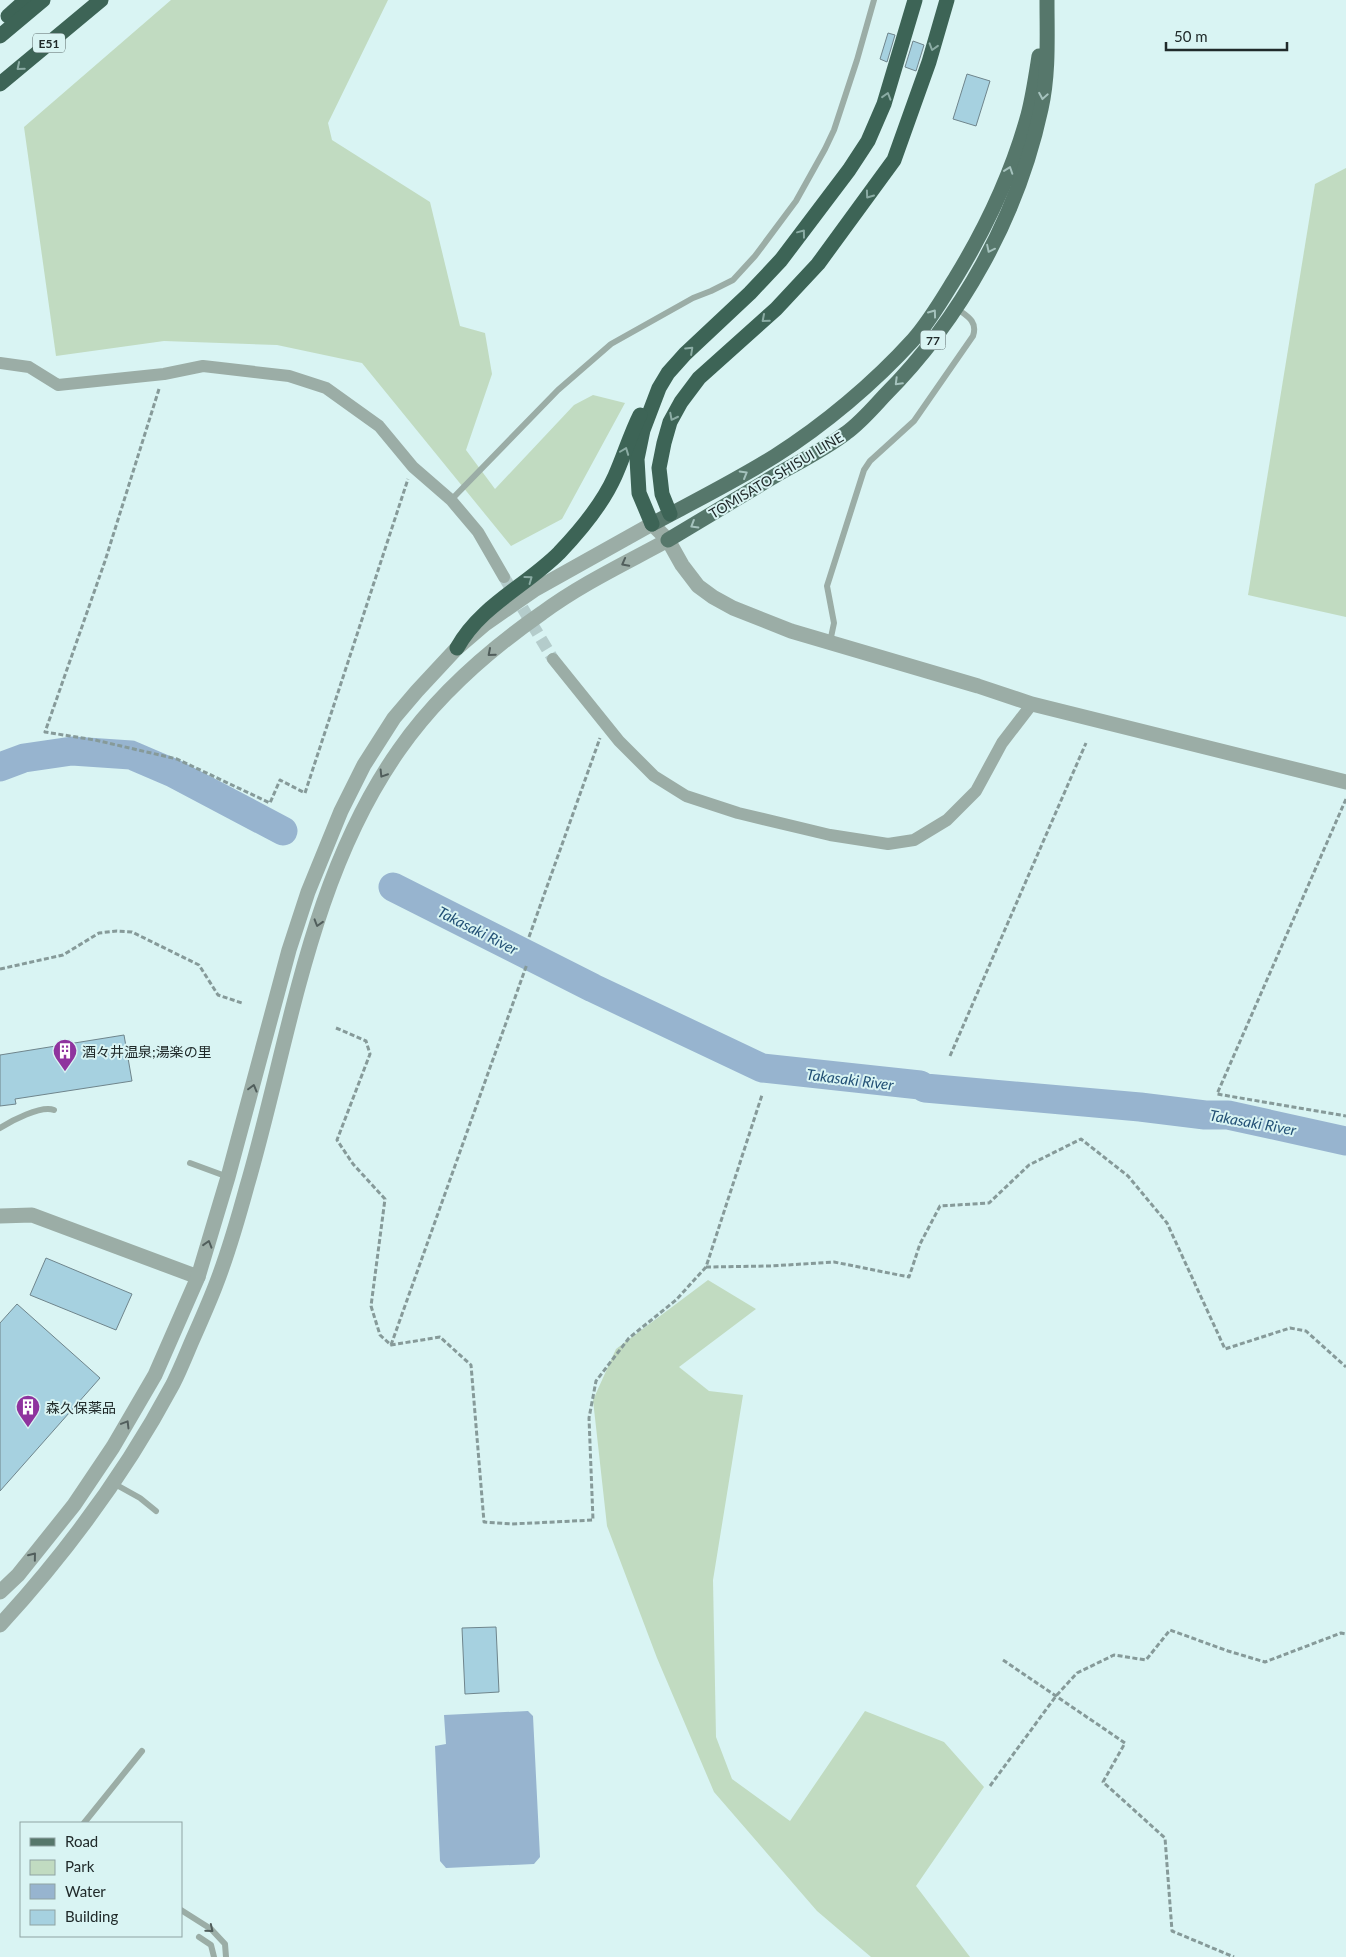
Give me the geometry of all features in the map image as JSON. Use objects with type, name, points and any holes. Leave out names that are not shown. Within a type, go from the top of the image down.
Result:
[{"type":"highway","points":[[0,24],[26,0]]},
{"type":"highway","name":"E51","points":[[0,36],[43,0]]},
{"type":"highway","points":[[652,524],[639,493],[637,459],[643,430],[659,388],[668,373],[685,354],[743,300],[781,260],[863,149],[884,104],[915,0]]},
{"type":"highway","points":[[670,514],[662,494],[659,468],[670,422],[681,402],[699,378],[776,309],[818,264],[894,160],[929,62],[947,0]]},
{"type":"highway","name":"E51","points":[[0,84],[100,1]]},
{"type":"highway","points":[[457,648],[474,623],[497,602],[541,570],[560,552],[588,519],[615,477],[646,402],[659,388]]},
{"type":"main road","name":"TOMISATO-SHISUI LINE","points":[[668,540],[848,432],[910,370],[956,308],[985,258],[1014,197],[1036,131],[1045,87],[1048,52],[1048,0]]},
{"type":"main road","name":"TOMISATO-SHISUI LINE","points":[[652,524],[740,477],[775,456],[815,428],[881,373],[914,338],[943,298],[964,264],[1004,187],[1028,115],[1040,52],[1047,30]]},
{"type":"street","points":[[0,363],[29,367],[58,385],[164,374],[203,366],[289,376],[326,388],[379,426],[412,467],[451,500],[478,532],[504,577]]},
{"type":"street","points":[[668,540],[670,514]]},
{"type":"street","points":[[0,1592],[18,1575],[74,1505],[156,1375],[198,1278],[228,1177],[288,950],[327,842],[364,765],[394,718],[457,648],[485,624],[534,590],[652,524],[668,540],[682,565],[698,586],[713,597],[791,632],[978,686],[1032,704],[1346,782]]},
{"type":"street","points":[[0,1626],[33,1589],[92,1514],[131,1459],[174,1381],[216,1285],[248,1185],[303,972],[326,893],[343,852],[381,778],[420,723],[455,685],[508,639],[543,611],[668,540]]},
{"type":"street","points":[[553,659],[619,741],[654,776],[686,796],[747,815],[830,835],[888,844],[914,840],[947,820],[976,792],[1002,743],[1032,704]]},
{"type":"street","points":[[0,1216],[32,1215],[198,1278]]},
{"type":"lane","points":[[451,500],[558,390],[611,344],[693,298],[733,280],[755,256],[796,201],[828,143],[858,60],[874,0]]},
{"type":"lane","points":[[830,643],[834,623],[827,586],[864,470],[870,461],[914,421],[973,336],[975,329],[972,320],[956,308]]},
{"type":"lane","points":[[0,1128],[31,1113],[49,1108],[54,1110]]},
{"type":"lane","points":[[190,1163],[228,1177]]},
{"type":"lane","points":[[114,1483],[140,1498],[156,1511]]},
{"type":"lane","points":[[85,1822],[142,1751]]},
{"type":"lane","points":[[182,1911],[211,1929],[225,1944],[226,1957]]},
{"type":"lane","points":[[199,1937],[210,1944],[214,1957]]},
{"type":"path","points":[[164,374],[104,560],[45,732],[94,740],[178,759],[270,804],[280,780],[305,793],[412,467]]},
{"type":"path","points":[[529,936],[605,723]]},
{"type":"path","points":[[950,1056],[1086,743]]},
{"type":"path","points":[[1346,799],[1217,1094],[1346,1116]]},
{"type":"path","points":[[0,969],[63,955],[91,940],[99,933],[132,932],[148,938],[200,965],[218,994],[242,1003]]},
{"type":"path","points":[[391,1345],[527,964]]},
{"type":"path","points":[[336,1028],[366,1041],[370,1054],[337,1140],[353,1164],[386,1199],[371,1306],[380,1335],[391,1345]]},
{"type":"path","points":[[391,1345],[440,1337],[471,1365],[484,1522],[512,1524],[593,1520],[589,1418],[596,1381],[629,1338],[676,1300],[706,1267],[762,1095]]},
{"type":"path","points":[[706,1267],[771,1266],[834,1262],[908,1277],[920,1244],[940,1206],[989,1203],[1029,1165],[1082,1140],[1128,1176],[1167,1223],[1225,1349],[1290,1328],[1306,1331],[1346,1367]]},
{"type":"path","points":[[990,1786],[1056,1696],[1077,1672],[1114,1655],[1146,1660],[1170,1630],[1228,1652],[1265,1662],[1342,1633],[1346,1634]]},
{"type":"path","points":[[1003,1660],[1125,1743],[1103,1782],[1165,1838],[1172,1931],[1234,1957]]},
{"type":"green space","points":[[171,0],[388,0],[328,123],[332,140],[430,202],[460,326],[485,333],[492,374],[466,450],[495,489],[574,405],[593,395],[625,403],[562,519],[511,546],[362,363],[277,345],[164,341],[56,356],[24,127]]},
{"type":"green space","points":[[1346,168],[1346,617],[1248,595],[1315,184]]},
{"type":"green space","points":[[708,1280],[756,1309],[679,1367],[709,1391],[743,1395],[713,1580],[716,1737],[732,1779],[790,1821],[865,1711],[944,1742],[984,1787],[916,1886],[970,1957],[871,1957],[817,1911],[714,1792],[657,1658],[607,1526],[593,1400],[616,1349]]},
{"type":"water","points":[[528,1711],[533,1716],[540,1857],[534,1864],[446,1868],[440,1861],[435,1746],[446,1744],[444,1715]]},
{"type":"building","points":[[888,33],[895,35],[887,62],[880,59]]},
{"type":"building","points":[[913,41],[924,45],[916,71],[905,67]]},
{"type":"building","points":[[967,74],[990,81],[976,126],[953,119]]},
{"type":"building","name":"酒々井温泉;湯楽の里","points":[[124,1035],[132,1081],[15,1099],[16,1104],[0,1106],[0,1055]]},
{"type":"building","points":[[46,1258],[132,1294],[116,1330],[30,1295]]},
{"type":"building","name":"森久保薬品","points":[[17,1304],[100,1378],[0,1491],[0,1323]]},
{"type":"building","points":[[496,1627],[499,1692],[465,1694],[462,1628]]},
{"type":"waterway","name":"Takasaki River","points":[[0,767],[24,758],[72,751],[131,755],[173,773],[283,831]]},
{"type":"waterway","name":"Takasaki River","points":[[393,887],[593,988],[762,1068],[920,1085],[925,1088],[1140,1107],[1205,1115],[1228,1115],[1346,1141]]},
{"type":"tunnel","points":[[504,577],[553,659]]},
{"type":"place","name":"酒々井温泉;湯楽の里","points":[[65,1072]]},
{"type":"place","name":"森久保薬品","points":[[28,1428]]}]
